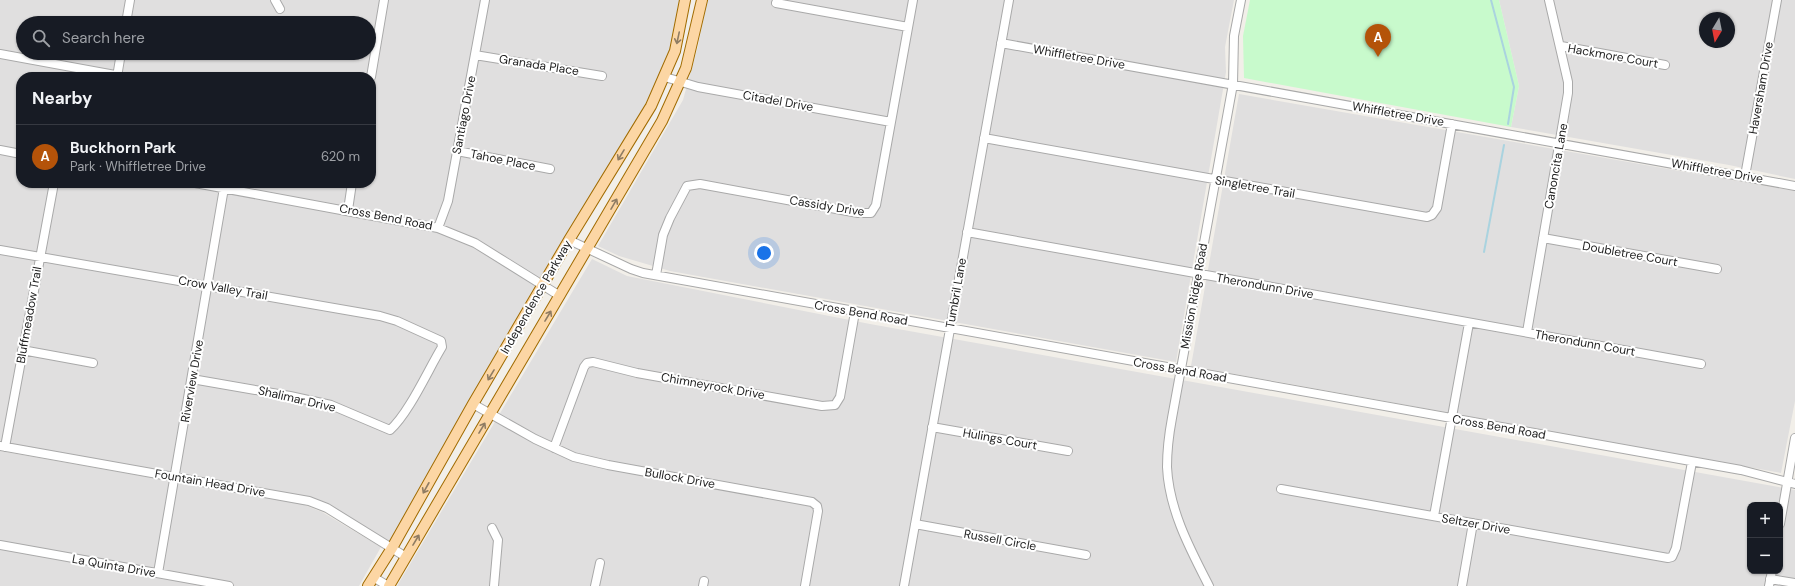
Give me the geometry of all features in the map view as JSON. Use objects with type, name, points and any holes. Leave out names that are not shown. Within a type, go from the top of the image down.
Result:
[{"type":"main road","name":"Independence Parkway","points":[[371,582],[569,240],[651,106],[665,77],[678,41],[685,0]]},
{"type":"main road","name":"Independence Parkway","points":[[389,586],[588,250],[662,121],[681,83],[686,68],[702,0]]},
{"type":"street","points":[[127,16],[130,0]]},
{"type":"street","points":[[274,0],[280,9]]},
{"type":"street","points":[[376,47],[384,0]]},
{"type":"street","name":"Santiago Drive","points":[[438,228],[448,201],[485,0]]},
{"type":"street","name":"Cassidy Drive","points":[[656,275],[666,228],[685,189],[690,184],[700,184],[858,214],[871,213],[876,205],[913,0]]},
{"type":"street","name":"Tumbril Lane","points":[[904,586],[1009,0]]},
{"type":"street","name":"Mission Ridge Road","points":[[1209,586],[1183,532],[1176,513],[1167,467],[1170,433],[1233,84],[1234,36],[1241,0]]},
{"type":"street","name":"Canoncita Lane","points":[[1527,332],[1567,105],[1568,82],[1561,46],[1549,0]]},
{"type":"street","name":"Haversham Drive","points":[[1745,176],[1777,0]]},
{"type":"street","points":[[776,3],[908,27]]},
{"type":"street","name":"Whiffletree Drive","points":[[1001,43],[1795,186]]},
{"type":"street","name":"Hackmore Court","points":[[1561,46],[1665,65]]},
{"type":"street","points":[[0,54],[16,57]]},
{"type":"street","name":"Granada Place","points":[[475,55],[602,76]]},
{"type":"street","points":[[33,60],[98,72]]},
{"type":"street","points":[[120,72],[121,60]]},
{"type":"street","points":[[372,72],[374,60]]},
{"type":"street","name":"Citadel Drive","points":[[665,77],[681,83],[891,122]]},
{"type":"street","name":"Singletree Trail","points":[[984,138],[1427,217],[1432,216],[1437,208],[1452,124]]},
{"type":"street","points":[[0,150],[16,153]]},
{"type":"street","name":"Tahoe Place","points":[[457,151],[550,169]]},
{"type":"street","name":"Bluffmeadow Trail","points":[[3,447],[53,188]]},
{"type":"street","name":"Cross Bend Road","points":[[224,188],[438,228],[474,243],[560,296]]},
{"type":"street","name":"Riverview Drive","points":[[158,573],[224,188]]},
{"type":"street","points":[[348,210],[351,188]]},
{"type":"street","name":"Therondunn Drive","points":[[967,232],[1469,323]]},
{"type":"street","name":"Doubletree Court","points":[[1544,238],[1717,269]]},
{"type":"street","name":"Cross Bend Road","points":[[569,240],[631,269],[656,275],[1181,371],[1741,470],[1791,483]]},
{"type":"street","name":"Crow Valley Trail","points":[[0,250],[380,316],[397,321],[441,341]]},
{"type":"street","name":"Chimneyrock Drive","points":[[554,448],[584,367],[587,363],[593,362],[637,373],[822,406],[835,406],[840,397],[854,312]]},
{"type":"street","points":[[1434,516],[1469,323]]},
{"type":"street","name":"Therondunn Court","points":[[1469,323],[1527,332],[1701,364]]},
{"type":"street","name":"Shalimar Drive","points":[[192,379],[290,396],[331,405],[390,430],[398,424],[442,347],[441,341]]},
{"type":"street","points":[[22,350],[93,363]]},
{"type":"street","name":"Bullock Drive","points":[[473,404],[490,415],[554,448],[574,456],[608,465],[812,502],[817,506],[818,511],[805,586]]},
{"type":"street","name":"Hulings Court","points":[[932,427],[1068,451]]},
{"type":"street","points":[[1783,513],[1791,483],[1795,438]]},
{"type":"street","name":"Fountain Head Drive","points":[[3,447],[309,501],[327,508],[406,557]]},
{"type":"street","name":"Seltzer Drive","points":[[1281,489],[1661,558],[1672,557],[1676,548],[1692,462]]},
{"type":"street","name":"Russell Circle","points":[[915,524],[1086,555]]},
{"type":"street","points":[[1462,586],[1473,524]]},
{"type":"street","points":[[492,528],[498,540],[494,586]]},
{"type":"street","name":"La Quinta Drive","points":[[0,545],[229,586]]},
{"type":"street","points":[[595,586],[600,563]]},
{"type":"street","points":[[1770,579],[1795,583]]},
{"type":"street","points":[[371,582],[389,586]]},
{"type":"shaded area","points":[[0,0],[679,0],[670,51],[655,87],[390,542],[314,499],[0,443]]},
{"type":"shaded area","points":[[707,0],[1234,0],[1225,47],[1226,72],[1176,362],[670,271],[619,256],[598,246],[683,100],[698,46]]},
{"type":"shaded area","points":[[1499,0],[1795,0],[1795,179],[1729,165],[1511,127],[1519,86]]},
{"type":"shaded area","points":[[1239,94],[1795,191],[1795,401],[1781,473],[1191,366]]},
{"type":"shaded area","points":[[592,259],[627,276],[870,324],[1795,490],[1795,586],[397,586]]},
{"type":"shaded area","points":[[0,451],[302,504],[322,512],[381,547],[359,586],[0,586]]},
{"type":"green space","points":[[1250,0],[1499,0],[1519,86],[1511,127],[1244,78],[1243,36]]},
{"type":"waterway","points":[[1491,0],[1514,87],[1508,124]]},
{"type":"waterway","points":[[1484,252],[1504,145]]},
{"type":"place","name":"Buckhorn Park","points":[[1378,57]]}]
